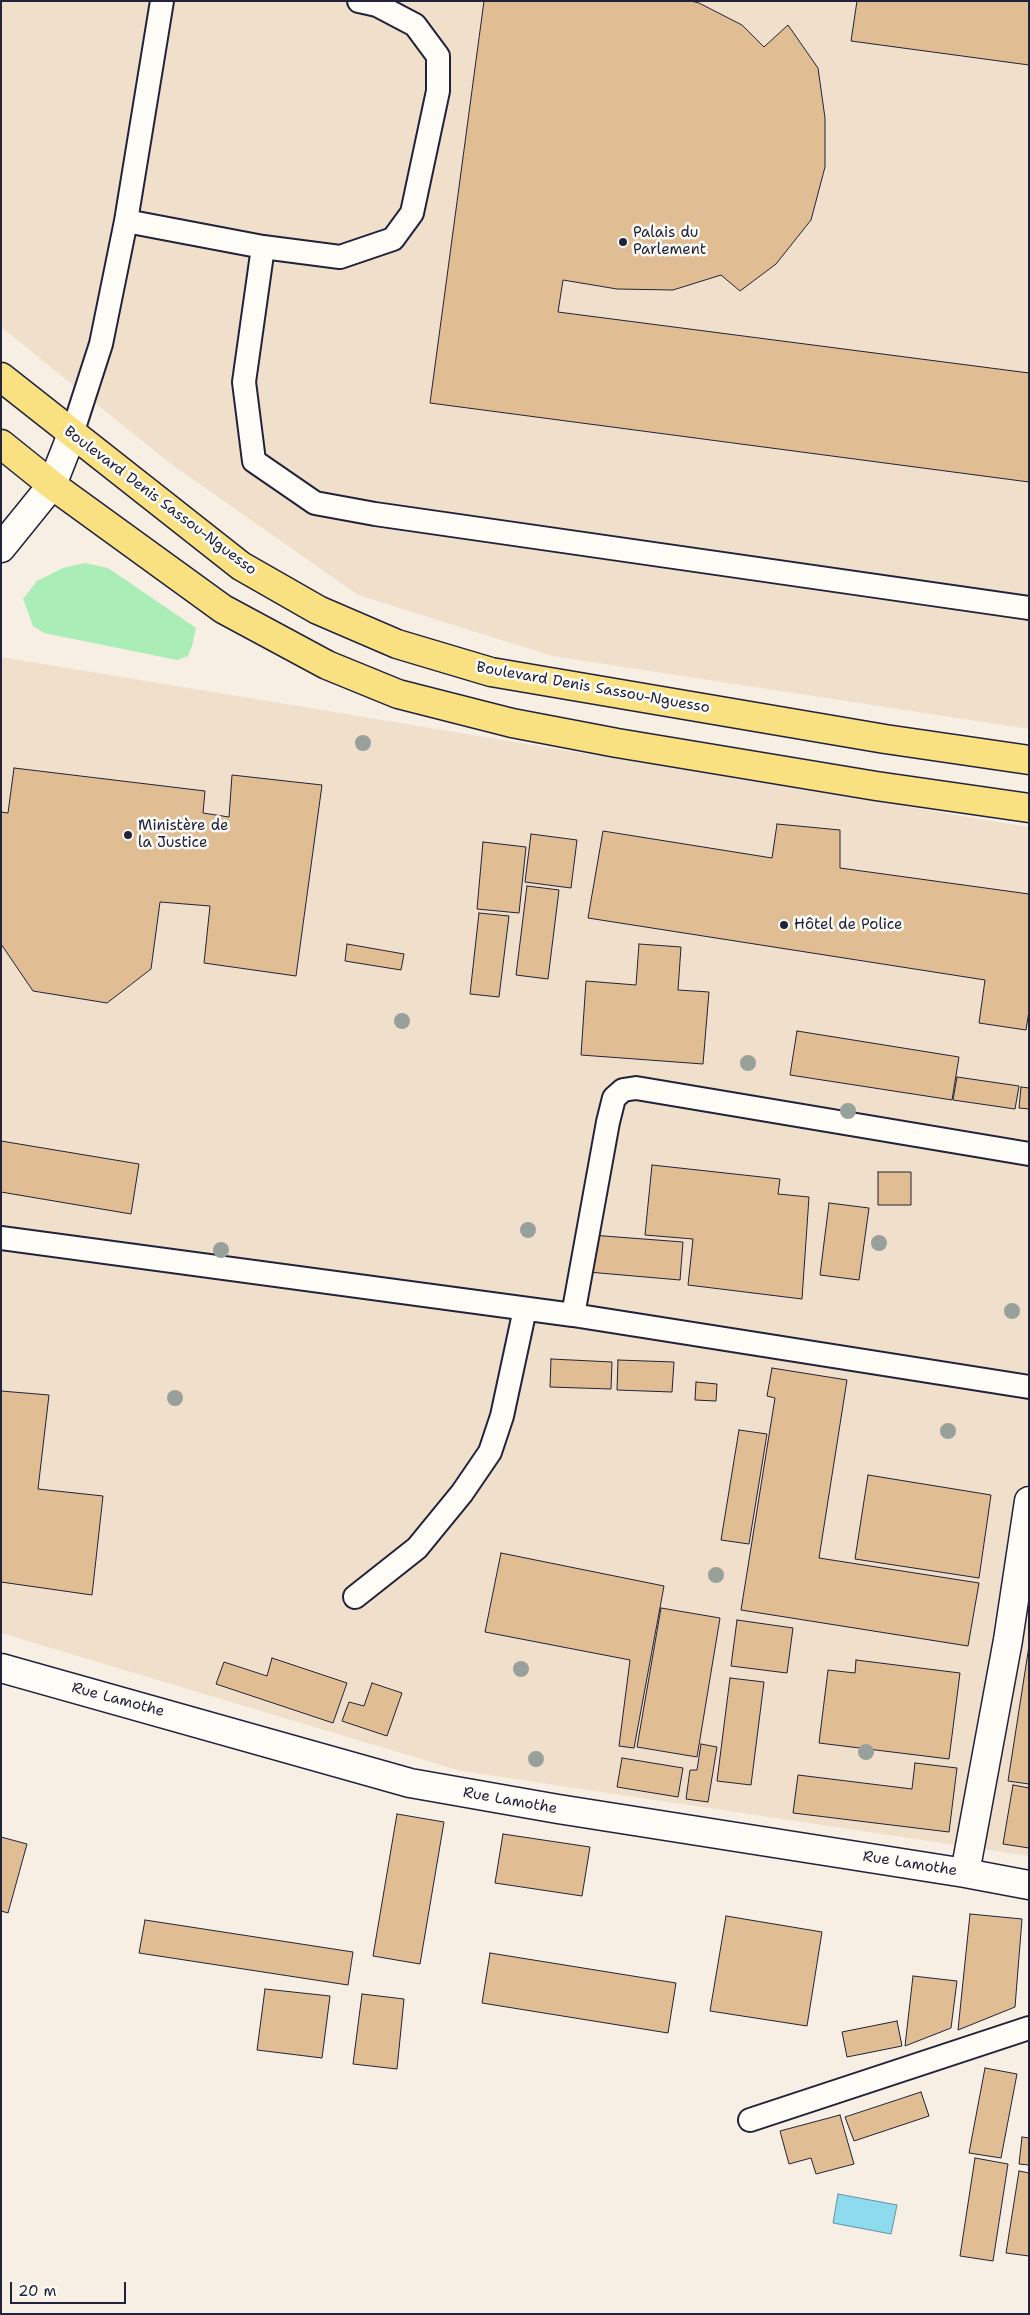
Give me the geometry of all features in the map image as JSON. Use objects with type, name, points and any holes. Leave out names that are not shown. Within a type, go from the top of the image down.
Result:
[{"type":"main road","name":"Boulevard Denis Sassou-Nguesso","points":[[1,377],[241,566],[318,610],[396,644],[501,674],[885,739],[1029,760]]},
{"type":"main road","points":[[1,444],[52,485],[223,609],[327,666],[398,694],[512,723],[617,743],[866,785],[1029,808]]},
{"type":"street","points":[[1,548],[52,485],[72,434]]},
{"type":"street","points":[[965,1873],[1008,1640],[1029,1501]]},
{"type":"street","name":"Rue Lamothe","points":[[1,1668],[410,1783],[558,1809],[965,1873],[1029,1885]]},
{"type":"lane","points":[[72,434],[101,344],[126,221],[162,1]]},
{"type":"lane","points":[[126,221],[263,247],[340,258],[393,240],[412,213],[438,91],[438,56],[415,24],[377,5],[359,1]]},
{"type":"lane","points":[[263,247],[244,382],[254,461],[315,503],[374,514],[1029,608]]},
{"type":"lane","points":[[573,1315],[608,1122],[614,1098],[623,1090],[636,1088],[1029,1154]]},
{"type":"lane","points":[[1,1238],[573,1315],[1029,1388]]},
{"type":"lane","points":[[354,1597],[416,1548],[462,1493],[490,1452],[502,1416],[525,1309]]},
{"type":"lane","points":[[750,2120],[1029,2028]]},
{"type":"shaded area","points":[[1,1],[1029,1],[1029,729],[552,656],[358,595],[171,464],[1,327]]},
{"type":"shaded area","points":[[1,657],[1029,827],[1029,1856],[461,1771],[1,1633]]},
{"type":"green space","points":[[85,563],[108,568],[196,628],[188,656],[177,660],[44,633],[33,626],[23,599],[37,581],[63,568]]},
{"type":"water","points":[[838,2194],[897,2205],[891,2234],[833,2223]]},
{"type":"building","name":"Palais du Parlement","points":[[484,1],[691,1],[699,3],[742,25],[764,47],[788,25],[818,68],[825,118],[825,167],[811,220],[776,264],[740,291],[721,275],[673,290],[617,289],[563,280],[558,312],[1029,373],[1029,482],[430,403]]},
{"type":"building","points":[[857,1],[1029,1],[1029,65],[851,41]]},
{"type":"building","points":[[14,768],[205,791],[203,813],[229,817],[232,775],[322,785],[296,976],[204,963],[210,906],[160,902],[151,969],[107,1003],[33,991],[1,944],[1,812],[8,813]]},
{"type":"building","points":[[777,824],[840,830],[840,868],[1029,894],[1029,1011],[1026,1030],[979,1023],[985,980],[588,918],[603,831],[772,858]]},
{"type":"building","points":[[531,834],[577,840],[571,888],[525,882]]},
{"type":"building","points":[[483,842],[526,847],[519,913],[477,909]]},
{"type":"building","points":[[527,886],[559,890],[548,979],[516,975]]},
{"type":"building","points":[[479,913],[509,916],[499,997],[470,994]]},
{"type":"building","points":[[347,944],[404,954],[401,970],[345,961]]},
{"type":"building","points":[[639,944],[681,947],[678,990],[709,992],[703,1064],[581,1055],[586,981],[636,985]]},
{"type":"building","points":[[797,1031],[959,1057],[952,1100],[790,1075]]},
{"type":"building","points":[[957,1077],[1019,1086],[1015,1109],[953,1100]]},
{"type":"building","points":[[1021,1087],[1029,1088],[1029,1109],[1019,1108]]},
{"type":"building","points":[[1,1141],[139,1164],[131,1214],[1,1192]]},
{"type":"building","points":[[652,1165],[780,1179],[778,1194],[809,1197],[802,1299],[688,1285],[693,1239],[645,1235]]},
{"type":"building","points":[[878,1172],[911,1172],[911,1205],[878,1205]]},
{"type":"building","points":[[829,1203],[869,1208],[859,1280],[820,1275]]},
{"type":"building","points":[[591,1235],[683,1242],[680,1280],[588,1272]]},
{"type":"building","points":[[551,1359],[612,1362],[611,1389],[550,1387]]},
{"type":"building","points":[[618,1360],[674,1362],[672,1392],[617,1390]]},
{"type":"building","points":[[772,1368],[847,1380],[819,1558],[979,1583],[968,1646],[741,1610],[775,1398],[767,1396]]},
{"type":"building","points":[[696,1382],[717,1384],[716,1401],[695,1400]]},
{"type":"building","points":[[1,1391],[49,1395],[38,1489],[103,1496],[92,1595],[1,1582]]},
{"type":"building","points":[[739,1430],[767,1434],[749,1544],[721,1540]]},
{"type":"building","points":[[868,1475],[991,1495],[979,1578],[855,1559]]},
{"type":"building","points":[[501,1553],[664,1586],[634,1748],[619,1746],[630,1660],[485,1632]]},
{"type":"building","points":[[661,1608],[720,1618],[697,1757],[637,1747]]},
{"type":"building","points":[[737,1620],[793,1628],[787,1673],[731,1666]]},
{"type":"building","points":[[1029,1646],[1029,1784],[1008,1781]]},
{"type":"building","points":[[272,1658],[347,1683],[333,1723],[216,1684],[224,1662],[267,1676]]},
{"type":"building","points":[[856,1660],[960,1673],[949,1759],[819,1743],[828,1670],[855,1673]]},
{"type":"building","points":[[730,1678],[764,1682],[751,1785],[717,1781]]},
{"type":"building","points":[[372,1683],[402,1693],[387,1736],[342,1721],[349,1702],[364,1706]]},
{"type":"building","points":[[701,1744],[717,1747],[708,1802],[686,1799],[690,1770],[697,1770]]},
{"type":"building","points":[[622,1758],[683,1768],[678,1797],[617,1787]]},
{"type":"building","points":[[915,1763],[957,1768],[949,1832],[793,1813],[798,1775],[912,1789]]},
{"type":"building","points":[[1013,1785],[1029,1788],[1029,1848],[1003,1844]]},
{"type":"building","points":[[397,1814],[444,1822],[420,1964],[373,1956]]},
{"type":"building","points":[[503,1834],[590,1847],[582,1896],[495,1883]]},
{"type":"building","points":[[1,1837],[27,1844],[8,1913],[1,1911]]},
{"type":"building","points":[[970,1914],[1022,1919],[1015,2007],[958,2030]]},
{"type":"building","points":[[726,1916],[822,1932],[807,2026],[710,2011]]},
{"type":"building","points":[[145,1920],[353,1952],[348,1985],[139,1953]]},
{"type":"building","points":[[490,1953],[676,1983],[668,2033],[482,2003]]},
{"type":"building","points":[[913,1976],[957,1981],[951,2028],[905,2046]]},
{"type":"building","points":[[265,1989],[330,1996],[322,2058],[257,2050]]},
{"type":"building","points":[[362,1994],[404,1999],[397,2069],[353,2064]]},
{"type":"building","points":[[897,2021],[902,2046],[847,2057],[842,2032]]},
{"type":"building","points":[[985,2068],[1017,2074],[1001,2158],[969,2153]]},
{"type":"building","points":[[921,2092],[929,2116],[854,2141],[845,2117]]},
{"type":"building","points":[[840,2115],[854,2164],[816,2174],[811,2158],[789,2164],[780,2131]]},
{"type":"building","points":[[1022,2137],[1029,2138],[1029,2165],[1019,2164]]},
{"type":"building","points":[[975,2158],[1008,2164],[993,2261],[960,2256]]},
{"type":"building","points":[[1019,2171],[1029,2173],[1029,2256],[1006,2253]]},
{"type":"place","name":"Palais du Parlement","points":[[623,242]]},
{"type":"place","name":"Ministère de la Justice","points":[[128,835]]},
{"type":"place","name":"Hôtel de Police","points":[[784,925]]}]
